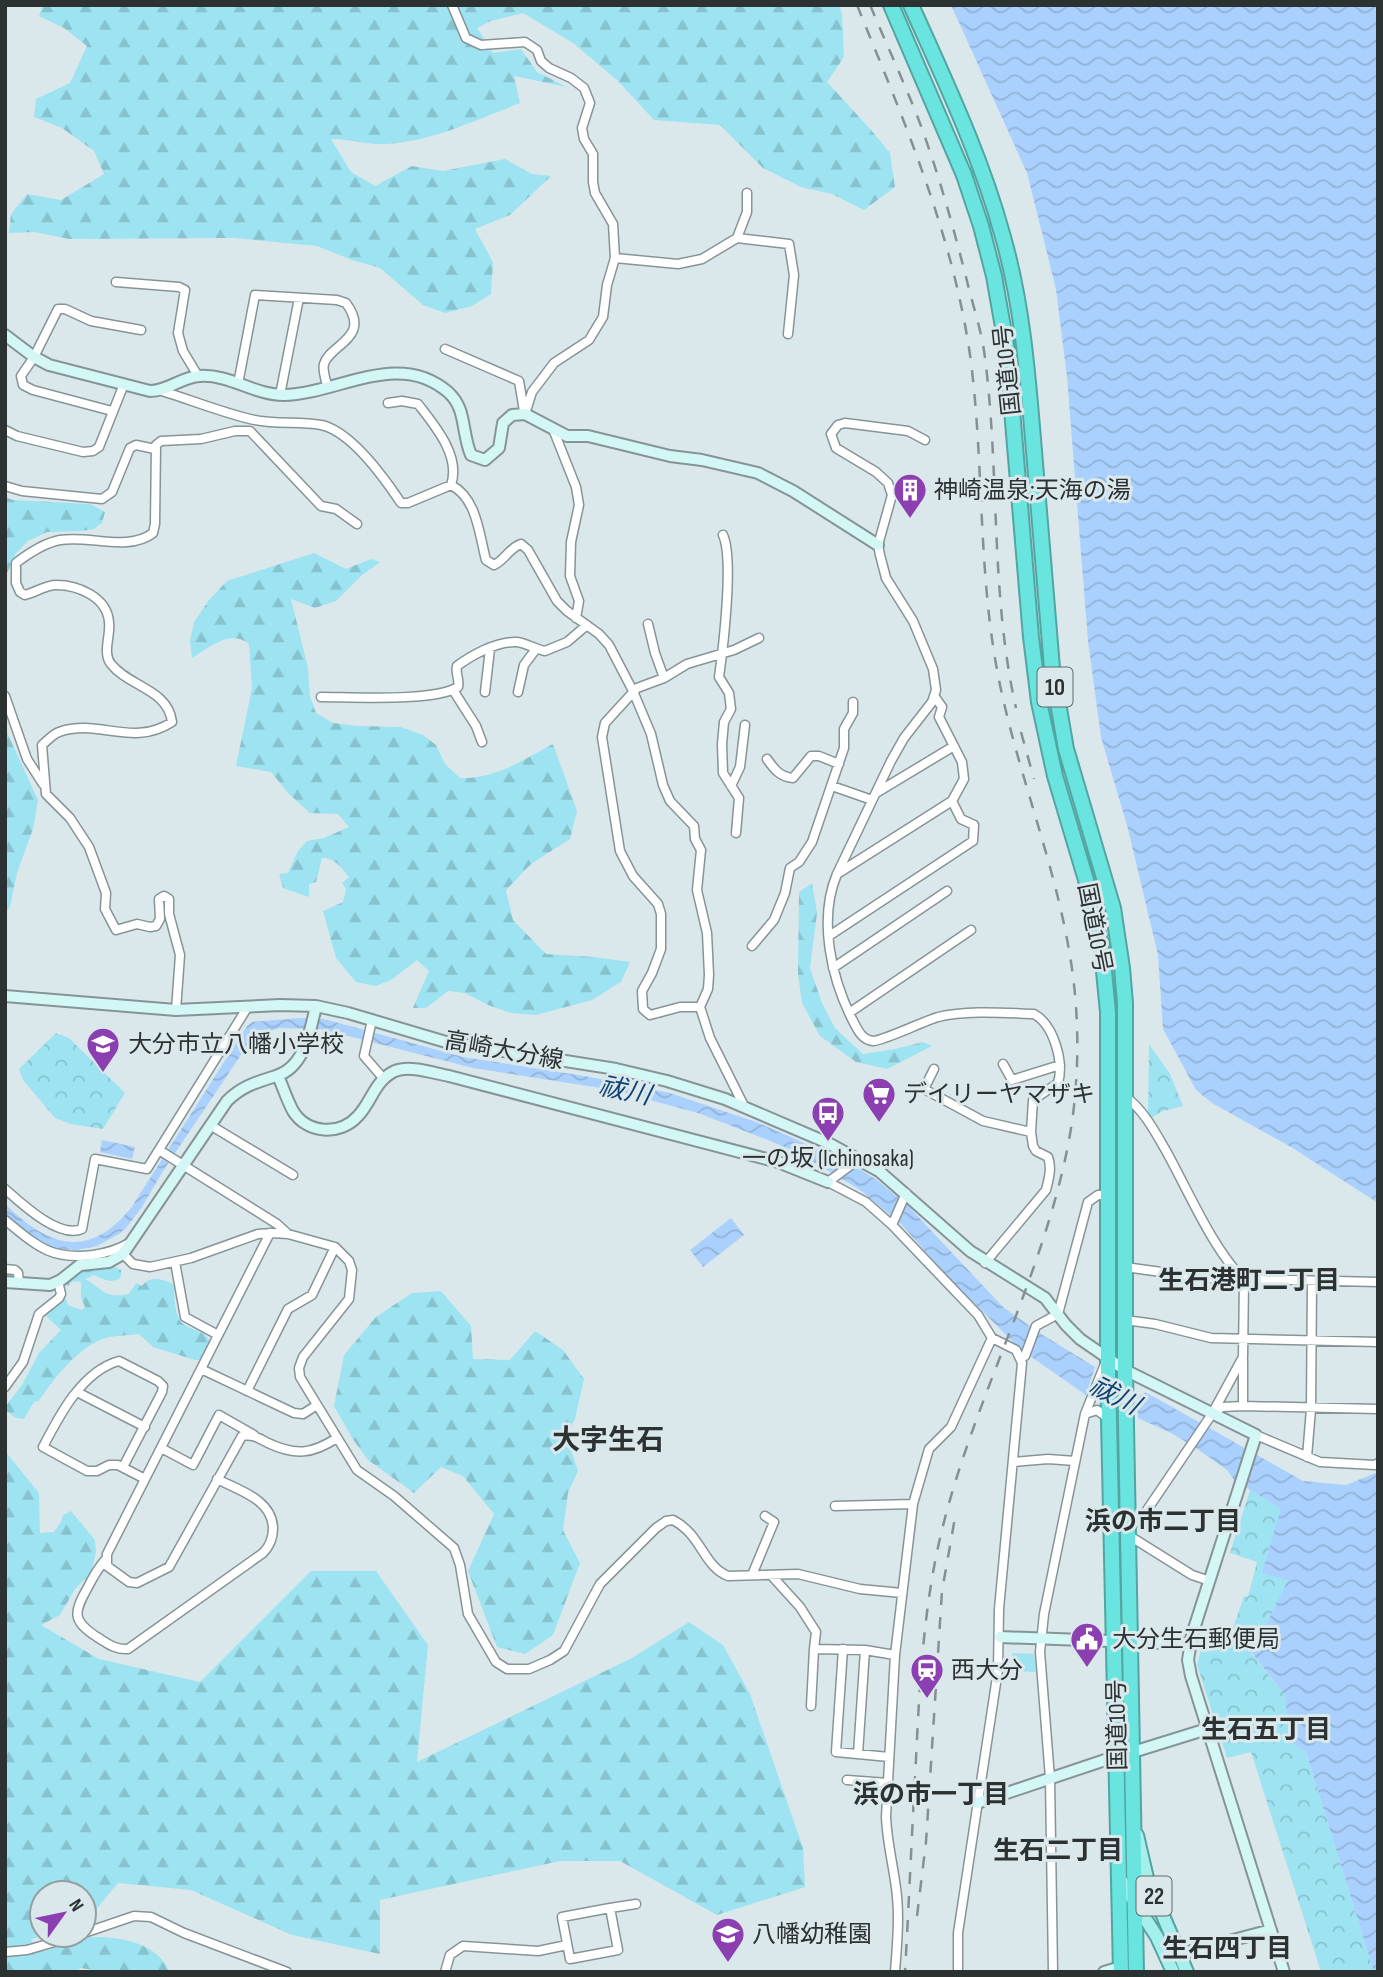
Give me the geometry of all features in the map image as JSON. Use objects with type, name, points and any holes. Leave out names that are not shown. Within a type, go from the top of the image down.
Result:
[{"type":"highway","name":"国道10号","points":[[891,5],[953,146],[973,199],[988,252],[1003,326],[1039,702],[1052,767],[1086,880],[1102,951],[1108,1012],[1106,1367],[1120,1879]]},
{"type":"highway","name":"国道10号","points":[[911,5],[985,178],[1003,236],[1016,292],[1027,360],[1052,668],[1066,749],[1118,934],[1125,1003],[1125,1376],[1134,1817]]},
{"type":"highway","name":"10","points":[[1134,1817],[1136,1972]]},
{"type":"highway","name":"10","points":[[1120,1879],[1121,1970]]},
{"type":"main road","name":"22","points":[[1134,1817],[1147,1878],[1187,1972]]},
{"type":"main road","name":"22","points":[[1120,1879],[1157,1937],[1173,1972]]},
{"type":"street","points":[[452,5],[466,38],[481,45],[525,42],[537,50],[541,61],[571,78],[588,93],[590,103],[582,128],[584,139],[593,153],[593,182],[596,193],[613,224],[615,258],[607,285],[603,317],[589,340],[555,363],[532,392],[524,414]]},
{"type":"street","points":[[737,238],[747,212],[747,193]]},
{"type":"street","points":[[615,258],[678,264],[702,259],[737,238],[789,244],[794,275],[788,334]]},
{"type":"street","points":[[116,282],[179,287],[185,290],[178,334],[183,351],[198,376]]},
{"type":"street","points":[[238,384],[255,295],[337,300],[346,303],[351,309],[354,319],[349,339],[324,365],[327,386]]},
{"type":"street","points":[[280,395],[299,298]]},
{"type":"street","points":[[111,411],[33,390],[23,385],[21,376],[34,357],[58,309],[65,309],[91,321],[141,330]]},
{"type":"street","points":[[5,335],[34,357],[50,365],[150,391],[162,391],[252,420],[324,426],[336,431],[352,444],[382,475],[401,503],[408,503],[451,485],[462,490],[477,518],[486,560],[494,565],[513,547],[522,544],[528,550],[557,601],[609,645],[633,691],[655,746],[663,785],[670,801],[692,823],[695,839],[701,850],[696,890],[707,933],[709,975],[708,989],[700,1007],[710,1038],[744,1106]]},
{"type":"street","points":[[445,349],[519,381],[524,414]]},
{"type":"street","points":[[162,391],[171,384],[198,376],[210,376],[280,395],[376,375],[409,372],[419,374],[447,391],[461,407],[464,438],[471,455],[485,460],[499,448],[503,423],[512,415],[524,414],[567,436],[588,436],[670,456],[702,460],[758,473],[793,491],[878,545]]},
{"type":"street","points":[[5,430],[17,436],[83,452],[93,451],[99,447],[111,411],[124,384]]},
{"type":"street","points":[[388,403],[402,401],[418,404],[441,433],[456,471],[451,485]]},
{"type":"street","points":[[250,431],[252,420]]},
{"type":"street","points":[[925,440],[908,431],[883,427],[845,423],[833,430],[833,445],[876,472],[891,489],[892,495],[878,545],[886,578],[913,621],[936,681],[935,697],[904,738],[873,796],[837,874],[831,891],[829,936],[833,968],[849,1013],[861,1036],[872,1041],[941,1017],[966,1014],[1034,1014],[1042,1020],[1057,1046],[1060,1065],[1058,1083],[1033,1100],[1033,1146],[1036,1151],[1048,1157],[1050,1162],[1046,1189],[985,1263]]},
{"type":"street","points":[[553,429],[576,487],[579,505],[571,542],[570,576],[579,601],[576,618]]},
{"type":"street","points":[[176,1010],[180,956],[169,914],[169,899],[166,896],[159,899],[160,919],[156,926],[136,924],[116,930],[105,909],[106,894],[89,847],[70,818],[46,794],[43,784],[42,745],[57,733],[80,728],[138,735],[172,722],[171,713],[159,697],[120,673],[109,662],[107,649],[110,621],[98,600],[89,593],[57,585],[25,595],[20,592],[16,563],[49,543],[63,540],[145,540],[153,533],[155,449],[161,441],[201,439],[235,431],[250,431],[321,506],[336,509],[357,524]]},
{"type":"street","points":[[5,486],[22,491],[102,499],[112,492],[130,448],[136,445],[155,449]]},
{"type":"street","points":[[723,535],[727,544],[723,653],[719,677],[729,693],[731,709],[724,722],[723,773],[739,798],[736,833]]},
{"type":"street","points":[[648,624],[664,678]]},
{"type":"street","points":[[321,697],[423,695],[453,690],[458,687],[459,681],[457,666],[468,658],[506,643],[516,642],[545,651],[567,642],[587,625]]},
{"type":"street","points":[[700,1007],[680,1007],[650,1014],[646,1013],[641,1002],[642,991],[661,949],[661,914],[658,904],[633,876],[620,851],[602,744],[606,723],[633,691],[664,678],[687,664],[734,650],[759,638]]},
{"type":"street","points":[[485,692],[490,649]]},
{"type":"street","points":[[518,692],[524,665],[536,649]]},
{"type":"street","points":[[453,690],[482,742]]},
{"type":"street","points":[[5,696],[27,759],[43,784]]},
{"type":"street","points":[[837,874],[952,801],[964,779],[962,762],[940,721],[942,707],[935,697]]},
{"type":"street","points":[[752,946],[774,920],[785,893],[790,868],[799,862],[812,842],[845,748],[844,729],[853,713],[853,702]]},
{"type":"street","points":[[732,786],[740,767],[745,725]]},
{"type":"street","points":[[832,786],[873,796],[954,746]]},
{"type":"street","points":[[767,759],[773,769],[784,778],[793,778],[811,756],[819,756],[839,764]]},
{"type":"street","points":[[829,936],[973,841],[974,825],[961,819],[952,801]]},
{"type":"street","points":[[833,968],[947,891]]},
{"type":"street","points":[[849,1013],[971,930]]},
{"type":"street","name":"高崎大分線","points":[[5,996],[176,1010],[281,1005],[372,1022],[446,1042],[583,1063],[641,1075],[744,1106],[886,1176],[905,1196],[985,1263],[1045,1298],[1106,1367],[1256,1435]]},
{"type":"street","points":[[5,1189],[47,1222],[76,1232],[82,1229],[95,1159],[147,1169],[247,1008]]},
{"type":"street","points":[[5,1282],[41,1286],[58,1282],[80,1265],[109,1262],[123,1254],[180,1163],[236,1092],[247,1085],[278,1076],[297,1061],[306,1044],[315,1011]]},
{"type":"street","points":[[372,1022],[364,1048],[365,1059],[383,1078]]},
{"type":"street","points":[[1003,1064],[1012,1080],[1060,1065]]},
{"type":"street","points":[[278,1076],[298,1118],[322,1130],[343,1128],[352,1122],[383,1078],[404,1069],[449,1076],[778,1162],[830,1181],[893,1222],[978,1315],[992,1338],[1013,1348],[1023,1357]]},
{"type":"street","points":[[934,1069],[924,1089],[984,1121],[1031,1132]]},
{"type":"street","points":[[1126,1097],[1148,1120],[1208,1228],[1233,1268],[1244,1280],[1243,1406]]},
{"type":"street","points":[[210,1125],[293,1175]]},
{"type":"street","points":[[160,1151],[277,1224],[288,1234]]},
{"type":"street","points":[[830,1181],[856,1161]]},
{"type":"street","points":[[958,1972],[958,1933],[999,1670],[999,1609],[1023,1357],[1036,1325],[1058,1314],[1088,1202],[1098,1195],[1108,1195]]},
{"type":"street","points":[[893,1222],[905,1196]]},
{"type":"street","points":[[5,1220],[34,1244],[62,1257],[104,1254],[134,1240]]},
{"type":"street","points":[[217,1479],[256,1499],[270,1516],[273,1527],[269,1545],[263,1553],[128,1649],[114,1647],[86,1630],[78,1619],[77,1608],[98,1567],[106,1559],[270,1233]]},
{"type":"street","points":[[123,1254],[139,1267],[150,1267],[176,1262],[258,1234],[270,1233],[288,1234],[335,1247],[351,1265],[350,1294],[343,1308],[306,1352],[299,1368],[300,1377],[357,1470],[388,1492],[454,1548],[460,1564],[468,1614],[492,1657],[507,1670],[529,1669],[564,1651],[600,1584],[666,1521],[673,1520],[695,1536],[709,1560],[721,1573],[737,1577],[752,1574],[798,1574],[860,1589],[902,1593]]},
{"type":"street","points":[[247,1391],[288,1309],[312,1296],[335,1247]]},
{"type":"street","points":[[176,1262],[185,1317],[218,1335]]},
{"type":"street","points":[[1125,1267],[1205,1278],[1378,1282]]},
{"type":"street","points":[[5,1269],[18,1273],[19,1283]]},
{"type":"street","points":[[1307,1457],[1311,1409],[1312,1281]]},
{"type":"street","points":[[5,1387],[23,1362],[39,1314],[59,1298],[61,1294],[58,1282]]},
{"type":"street","points":[[1125,1320],[1155,1324],[1211,1338],[1378,1342]]},
{"type":"street","points":[[895,1972],[898,1914],[887,1839],[889,1757],[895,1655],[913,1504],[929,1449],[951,1427],[992,1338]]},
{"type":"street","points":[[1210,1580],[1192,1575],[1128,1532],[1145,1513],[1205,1425],[1243,1357]]},
{"type":"street","points":[[124,1468],[163,1385],[121,1362],[115,1362],[99,1371],[76,1392],[43,1447],[87,1471],[97,1471],[114,1465],[145,1479]]},
{"type":"street","points":[[1053,1972],[1050,1778],[1040,1640],[1085,1414],[1106,1367]]},
{"type":"street","points":[[201,1368],[297,1414],[317,1405]]},
{"type":"street","points":[[76,1392],[145,1427]]},
{"type":"street","points":[[1212,1414],[1222,1407],[1243,1406],[1378,1409]]},
{"type":"street","points":[[1085,1414],[1097,1410],[1109,1414]]},
{"type":"street","points":[[161,1448],[193,1465],[219,1415],[277,1447],[314,1451],[337,1438]]},
{"type":"street","points":[[1284,1972],[1189,1668],[1190,1644],[1256,1435],[1307,1457],[1336,1464],[1378,1463]]},
{"type":"street","points":[[106,1559],[109,1569],[133,1583],[140,1583],[169,1567],[242,1436],[255,1436]]},
{"type":"street","points":[[1013,1462],[1075,1461]]},
{"type":"street","points":[[835,1506],[913,1504]]},
{"type":"street","points":[[752,1574],[774,1522],[765,1516]]},
{"type":"street","points":[[771,1575],[800,1607],[816,1632],[811,1706]]},
{"type":"street","points":[[1000,1637],[1130,1644],[1190,1644]]},
{"type":"street","points":[[814,1649],[865,1650],[895,1655]]},
{"type":"street","points":[[843,1649],[836,1752],[889,1757]]},
{"type":"street","points":[[858,1754],[865,1650]]},
{"type":"street","points":[[1132,1752],[1207,1729]]},
{"type":"street","points":[[977,1803],[1117,1756]]},
{"type":"street","points":[[847,1780],[888,1783]]},
{"type":"street","points":[[610,1908],[618,1950],[570,1959],[562,1917],[636,1903]]},
{"type":"street","points":[[98,1928],[134,1916],[150,1917],[269,1969],[287,1972]]},
{"type":"street","points":[[1180,1954],[1271,1930]]},
{"type":"street","points":[[445,1972],[450,1955],[463,1946],[538,1951],[568,1945]]},
{"type":"street","points":[[5,1952],[30,1949]]},
{"type":"street","points":[[1104,1972],[1121,1970]]},
{"type":"green space","points":[[43,5],[839,5],[842,14],[844,57],[827,82],[890,153],[895,187],[864,210],[832,194],[801,187],[763,168],[720,125],[654,120],[618,81],[573,43],[523,13],[491,21],[477,28],[493,53],[521,49],[537,72],[567,87],[514,76],[520,103],[454,129],[420,139],[385,144],[331,139],[351,172],[375,186],[412,166],[443,171],[505,159],[532,174],[551,176],[510,215],[475,229],[493,262],[491,294],[472,306],[445,313],[423,305],[380,268],[317,246],[234,238],[69,239],[35,232],[9,233],[11,214],[27,194],[61,200],[104,174],[94,151],[62,128],[34,117],[36,99],[70,83],[87,46],[64,28],[39,16]]},
{"type":"green space","points":[[5,497],[13,500],[90,504],[105,512],[102,523],[94,529],[47,532],[28,541],[16,553],[5,578]]},
{"type":"green space","points":[[314,553],[346,569],[371,559],[380,562],[361,576],[336,601],[315,608],[291,599],[308,668],[310,697],[316,713],[333,723],[401,727],[423,735],[436,745],[445,764],[460,778],[497,772],[553,744],[577,811],[570,839],[531,864],[506,890],[513,920],[546,954],[630,962],[621,982],[592,1000],[536,1015],[511,1013],[465,993],[448,991],[426,1008],[413,1008],[429,971],[417,960],[391,980],[376,986],[356,982],[336,958],[323,911],[343,902],[346,889],[342,883],[349,877],[337,864],[322,858],[316,882],[309,884],[309,897],[283,888],[279,874],[288,873],[298,851],[307,841],[324,838],[349,827],[338,814],[310,813],[288,793],[271,772],[236,766],[252,688],[249,644],[235,638],[227,639],[192,658],[190,641],[194,622],[209,600],[227,581]]},
{"type":"green space","points":[[5,728],[38,800],[33,829],[17,873],[10,907],[5,914]]},
{"type":"green space","points":[[812,883],[817,913],[810,968],[822,1003],[835,1028],[863,1054],[923,1042],[932,1046],[887,1069],[856,1062],[820,1036],[802,1003],[798,974],[799,892]]},
{"type":"green space","points":[[56,1033],[69,1038],[125,1093],[103,1129],[71,1124],[55,1118],[23,1080],[19,1069]]},
{"type":"green space","points":[[1149,1044],[1170,1074],[1183,1106],[1163,1111],[1153,1117],[1149,1117],[1148,1113]]},
{"type":"green space","points":[[95,1264],[121,1270],[121,1277],[114,1281],[94,1275],[85,1279],[109,1294],[129,1294],[136,1283],[142,1286],[153,1279],[174,1285],[178,1317],[185,1325],[207,1337],[210,1341],[208,1351],[201,1360],[195,1360],[153,1347],[139,1334],[106,1338],[77,1355],[39,1401],[34,1402],[24,1419],[16,1418],[5,1410],[5,1407],[22,1385],[39,1353],[61,1330],[46,1316],[63,1292],[68,1305],[82,1310],[85,1307],[81,1297],[81,1282],[73,1281],[68,1286],[66,1283],[85,1268]]},
{"type":"green space","points":[[441,1291],[471,1326],[473,1359],[510,1360],[535,1331],[563,1350],[584,1379],[575,1419],[566,1435],[578,1471],[568,1493],[563,1530],[580,1563],[553,1635],[525,1654],[497,1647],[468,1571],[494,1514],[463,1476],[441,1467],[414,1493],[368,1460],[334,1406],[344,1355],[376,1317],[412,1293]]},
{"type":"green space","points":[[5,1451],[39,1493],[40,1533],[54,1532],[63,1515],[71,1511],[95,1540],[96,1552],[91,1573],[75,1589],[60,1615],[41,1625],[99,1659],[200,1682],[311,1571],[376,1571],[428,1645],[417,1762],[632,1658],[689,1622],[723,1645],[750,1694],[803,1848],[805,1887],[717,1915],[620,1861],[560,1861],[380,1900],[380,1954],[292,1935],[191,1890],[118,1883],[98,1907],[98,1879],[28,1879],[28,1949],[98,1949],[98,1937],[115,1938],[148,1948],[164,1962],[169,1972],[106,1972],[80,1968],[78,1972],[5,1972]]},
{"type":"green space","points":[[1250,1490],[1281,1509],[1289,1580],[1252,1654],[1284,1694],[1292,1743],[1306,1752],[1374,1972],[1321,1972],[1251,1752],[1227,1758],[1197,1665],[1205,1634],[1229,1640],[1244,1596],[1248,1597],[1257,1562],[1230,1553]]},
{"type":"green space","points":[[1014,1653],[1034,1654],[1036,1672],[1012,1671]]},
{"type":"water","points":[[951,5],[1378,5],[1378,1203],[1291,1147],[1212,1103],[1196,1090],[1163,1029],[1158,955],[1128,829],[1101,737],[1088,641],[1067,377],[1056,289],[1027,173]]},
{"type":"water","name":"祓川","points":[[324,1019],[463,1057],[585,1076],[670,1093],[756,1122],[859,1169],[877,1180],[909,1207],[1003,1307],[1095,1367],[1158,1399],[1303,1481],[1346,1485],[1378,1472],[1378,1972],[1374,1972],[1306,1752],[1292,1743],[1284,1694],[1252,1653],[1288,1580],[1262,1573],[1281,1509],[1234,1480],[1227,1470],[1196,1448],[1171,1433],[1086,1395],[1020,1349],[946,1275],[901,1224],[859,1189],[796,1152],[698,1113],[613,1090],[473,1068],[321,1029],[279,1028],[253,1037],[142,1207],[119,1234],[97,1246],[77,1250],[58,1249],[42,1243],[5,1214],[5,1204],[37,1230],[68,1242],[84,1241],[115,1225],[131,1208],[247,1026],[252,1022]]},
{"type":"water","points":[[102,1140],[135,1147],[132,1159],[100,1152]]},
{"type":"water","points":[[731,1218],[744,1235],[703,1267],[690,1250]]},
{"type":"pier","points":[[1095,1367],[1146,1392],[1137,1397],[1138,1422],[1085,1398]]},
{"type":"railway","points":[[857,5],[925,180],[953,269],[963,315],[975,401],[987,597],[998,675],[1014,744],[1062,915],[1075,992],[1077,1036],[1075,1101],[1062,1173],[1032,1273],[960,1468],[932,1577],[919,1698],[905,1972]]},
{"type":"railway","points":[[870,5],[932,158],[982,339],[990,402],[1002,621],[1016,708]]},
{"type":"railway","points":[[1021,732],[1034,779]]},
{"type":"railway","points":[[917,1916],[926,1842],[942,1591],[956,1512]]},
{"type":"place","name":"神崎温泉;天海の湯","points":[[910,520]]},
{"type":"place","name":"大分市立八幡小学校","points":[[103,1074]]},
{"type":"place","name":"デイリーヤマザキ","points":[[879,1124]]},
{"type":"place","name":"一の坂 (Ichinosaka)","points":[[828,1143]]},
{"type":"place","name":"大分生石郵便局","points":[[1087,1669]]},
{"type":"place","name":"西大分","points":[[927,1700]]},
{"type":"place","name":"八幡幼稚園","points":[[728,1964]]},
{"type":"district","name":"生石港町二丁目","points":[[1249,1280]]},
{"type":"district","name":"大字生石","points":[[608,1439]]},
{"type":"district","name":"浜の市二丁目","points":[[1163,1521]]},
{"type":"district","name":"生石五丁目","points":[[1266,1729]]},
{"type":"district","name":"浜の市一丁目","points":[[931,1794]]},
{"type":"district","name":"生石二丁目","points":[[1058,1850]]},
{"type":"district","name":"生石四丁目","points":[[1227,1948]]}]
